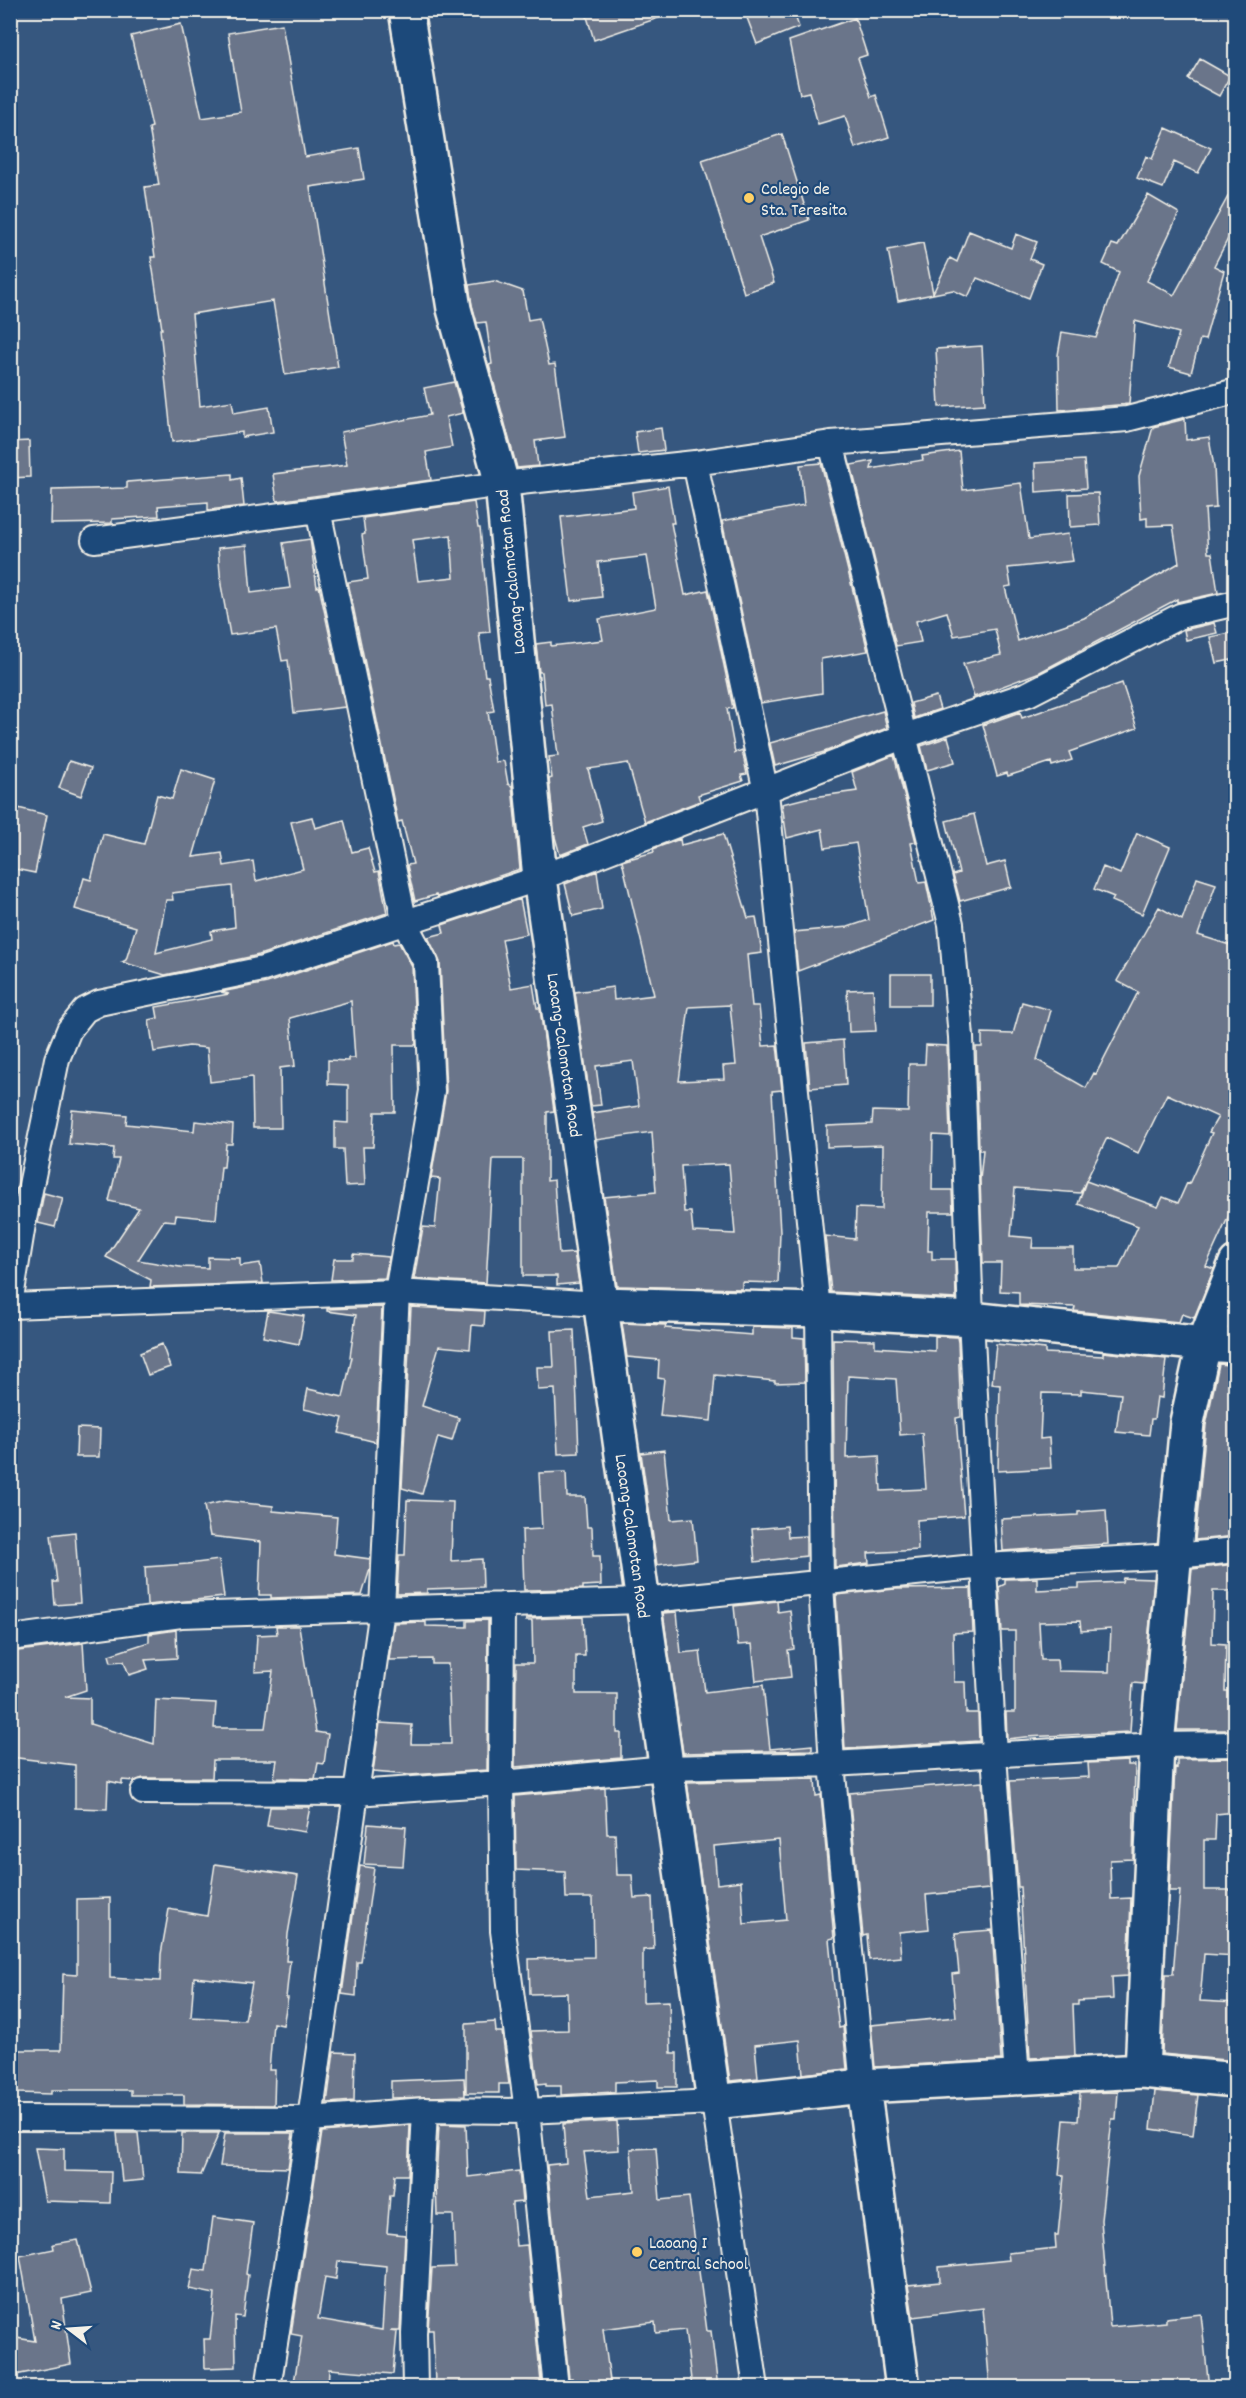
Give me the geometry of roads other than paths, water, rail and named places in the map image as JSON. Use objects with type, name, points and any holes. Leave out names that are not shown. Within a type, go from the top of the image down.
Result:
[{"type":"main road","name":"Laoang-Calomotan Road","points":[[406,10],[454,309],[502,484],[540,878],[714,2102]]},
{"type":"main road","points":[[1142,2071],[1157,1745],[1187,1422],[1204,1344],[1236,1263]]},
{"type":"main road","points":[[601,1304],[818,1310],[971,1319],[1236,1346]]},
{"type":"main road","points":[[714,2102],[863,2086],[1142,2071],[1236,2080]]},
{"type":"main road","points":[[863,2086],[903,2388]]},
{"type":"street","points":[[94,540],[502,484],[695,463],[831,444],[1127,418],[1236,390]]},
{"type":"street","points":[[831,444],[951,924],[961,1037],[971,1319],[994,1755],[1017,2078]]},
{"type":"street","points":[[695,463],[766,792],[818,1310],[821,1584],[832,1764],[863,2086]]},
{"type":"street","points":[[268,2388],[310,2119],[382,1609],[397,1292],[432,1090],[426,963],[405,924],[318,510]]},
{"type":"street","points":[[601,1304],[397,1292],[10,1305],[23,1224],[57,1059],[69,1030],[85,1010],[99,1003],[263,969],[540,878],[766,792],[904,736],[1028,694],[1180,616],[1236,603]]},
{"type":"street","points":[[10,1638],[182,1615],[642,1600],[984,1566],[1176,1556],[1236,1550]]},
{"type":"street","points":[[502,1605],[503,1931],[527,2111],[556,2388]]},
{"type":"street","points":[[143,1792],[355,1793],[501,1783],[666,1767],[832,1764],[1157,1745],[1236,1744]]},
{"type":"street","points":[[10,2118],[310,2119],[425,2110],[527,2111],[714,2102],[756,2388]]},
{"type":"street","points":[[415,2388],[414,2334],[425,2110]]},
{"type":"place","name":"Colegio de Sta. Teresita","points":[[749,198]]},
{"type":"place","name":"Laoang I Central School","points":[[637,2252]]}]
